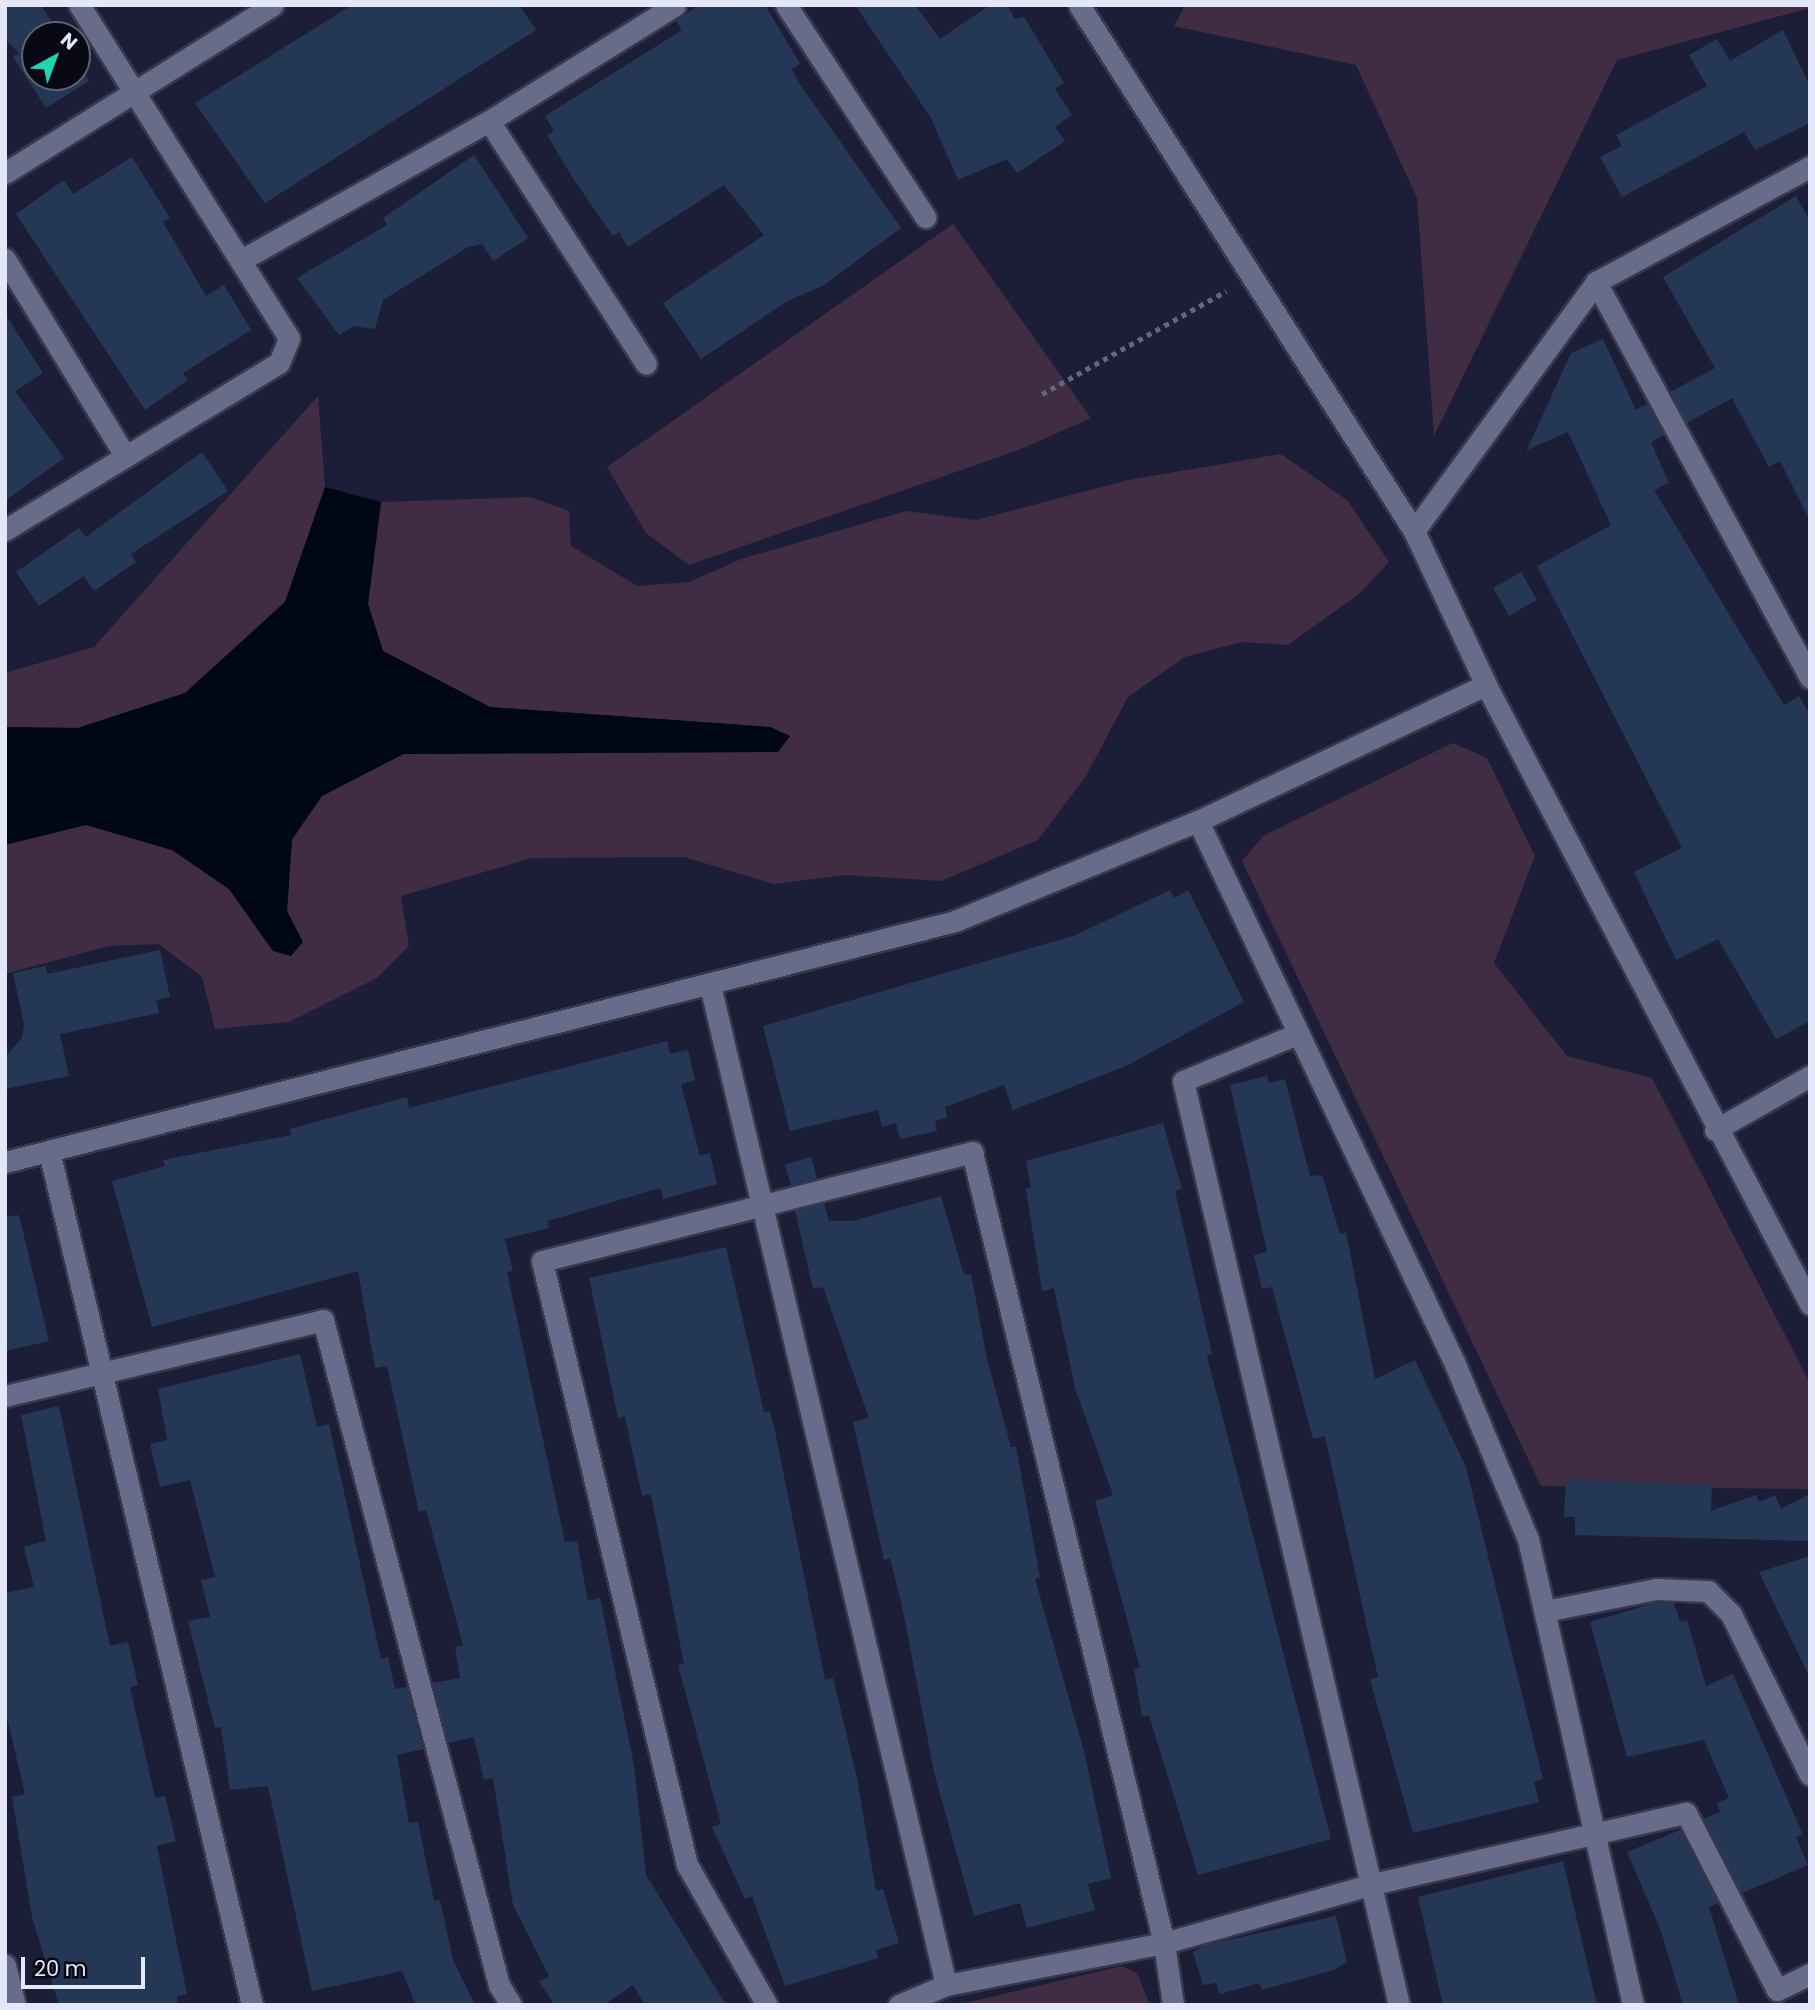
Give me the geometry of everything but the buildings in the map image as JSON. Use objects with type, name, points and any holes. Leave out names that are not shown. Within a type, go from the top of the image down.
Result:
[{"type":"street","points":[[5,530],[124,454],[279,363],[289,338],[243,259],[79,5]]},
{"type":"street","points":[[5,173],[272,5]]},
{"type":"street","points":[[243,259],[489,121],[676,5]]},
{"type":"street","points":[[786,5],[925,217]]},
{"type":"street","points":[[1079,5],[1414,531],[1486,685],[1715,1130],[1810,1304]]},
{"type":"street","points":[[489,121],[646,365]]},
{"type":"street","points":[[1414,531],[1596,282],[1810,167]]},
{"type":"street","points":[[5,259],[124,454]]},
{"type":"street","points":[[1596,282],[1810,678]]},
{"type":"street","points":[[5,1162],[955,921],[1198,821],[1486,685]]},
{"type":"street","points":[[1198,821],[1455,1364],[1528,1539],[1598,1833],[1633,2005]]},
{"type":"street","points":[[710,985],[766,1207],[946,1985]]},
{"type":"street","points":[[1297,1034],[1183,1081],[1373,1884],[1399,2005]]},
{"type":"street","points":[[1715,1130],[1810,1076]]},
{"type":"street","points":[[48,1152],[252,2005]]},
{"type":"street","points":[[767,2005],[687,1865],[542,1261],[766,1207],[972,1152],[1164,1943],[1173,2005]]},
{"type":"street","points":[[5,1395],[100,1370],[323,1320],[499,1985],[511,2005]]},
{"type":"street","points":[[1545,1611],[1656,1589],[1708,1591],[1731,1614],[1810,1775]]},
{"type":"street","points":[[899,2005],[946,1985],[1164,1943],[1373,1884],[1686,1813],[1777,1990],[1810,1974]]},
{"type":"street","points":[[5,1965],[15,2005]]},
{"type":"path","points":[[1042,394],[1251,277]]},
{"type":"shaded area","points":[[1185,5],[1810,5],[1810,8],[1617,60],[1434,436],[1417,198],[1356,65],[1174,26]]},
{"type":"shaded area","points":[[953,224],[1091,418],[1019,450],[689,565],[646,533],[607,467]]},
{"type":"shaded area","points":[[318,396],[325,487],[285,602],[185,693],[78,728],[5,727],[5,673],[94,647]]},
{"type":"shaded area","points":[[1281,454],[1347,500],[1389,562],[1359,594],[1288,645],[1241,642],[1185,657],[1128,697],[1086,776],[1038,840],[941,881],[845,875],[774,884],[684,857],[532,858],[401,896],[409,946],[377,978],[289,1022],[215,1029],[202,977],[159,944],[109,946],[5,974],[5,845],[15,841],[86,825],[172,850],[229,889],[273,951],[302,942],[287,911],[292,840],[322,796],[404,754],[777,752],[790,736],[770,727],[490,707],[383,651],[368,604],[381,502],[530,497],[569,511],[571,546],[637,586],[689,582],[741,559],[906,511],[976,520],[1128,480]]},
{"type":"shaded area","points":[[325,487],[381,502],[368,604],[383,651],[490,707],[770,727],[790,736],[778,752],[403,754],[322,796],[292,839],[287,911],[303,942],[291,956],[273,951],[229,889],[172,850],[86,825],[5,845],[5,727],[78,728],[185,693],[285,602]]},
{"type":"shaded area","points":[[1453,743],[1487,758],[1535,856],[1494,963],[1567,1056],[1652,1078],[1810,1383],[1810,1489],[1541,1486],[1242,861],[1263,836]]},
{"type":"shaded area","points":[[1122,1966],[1137,1973],[1150,2005],[956,2005]]}]
